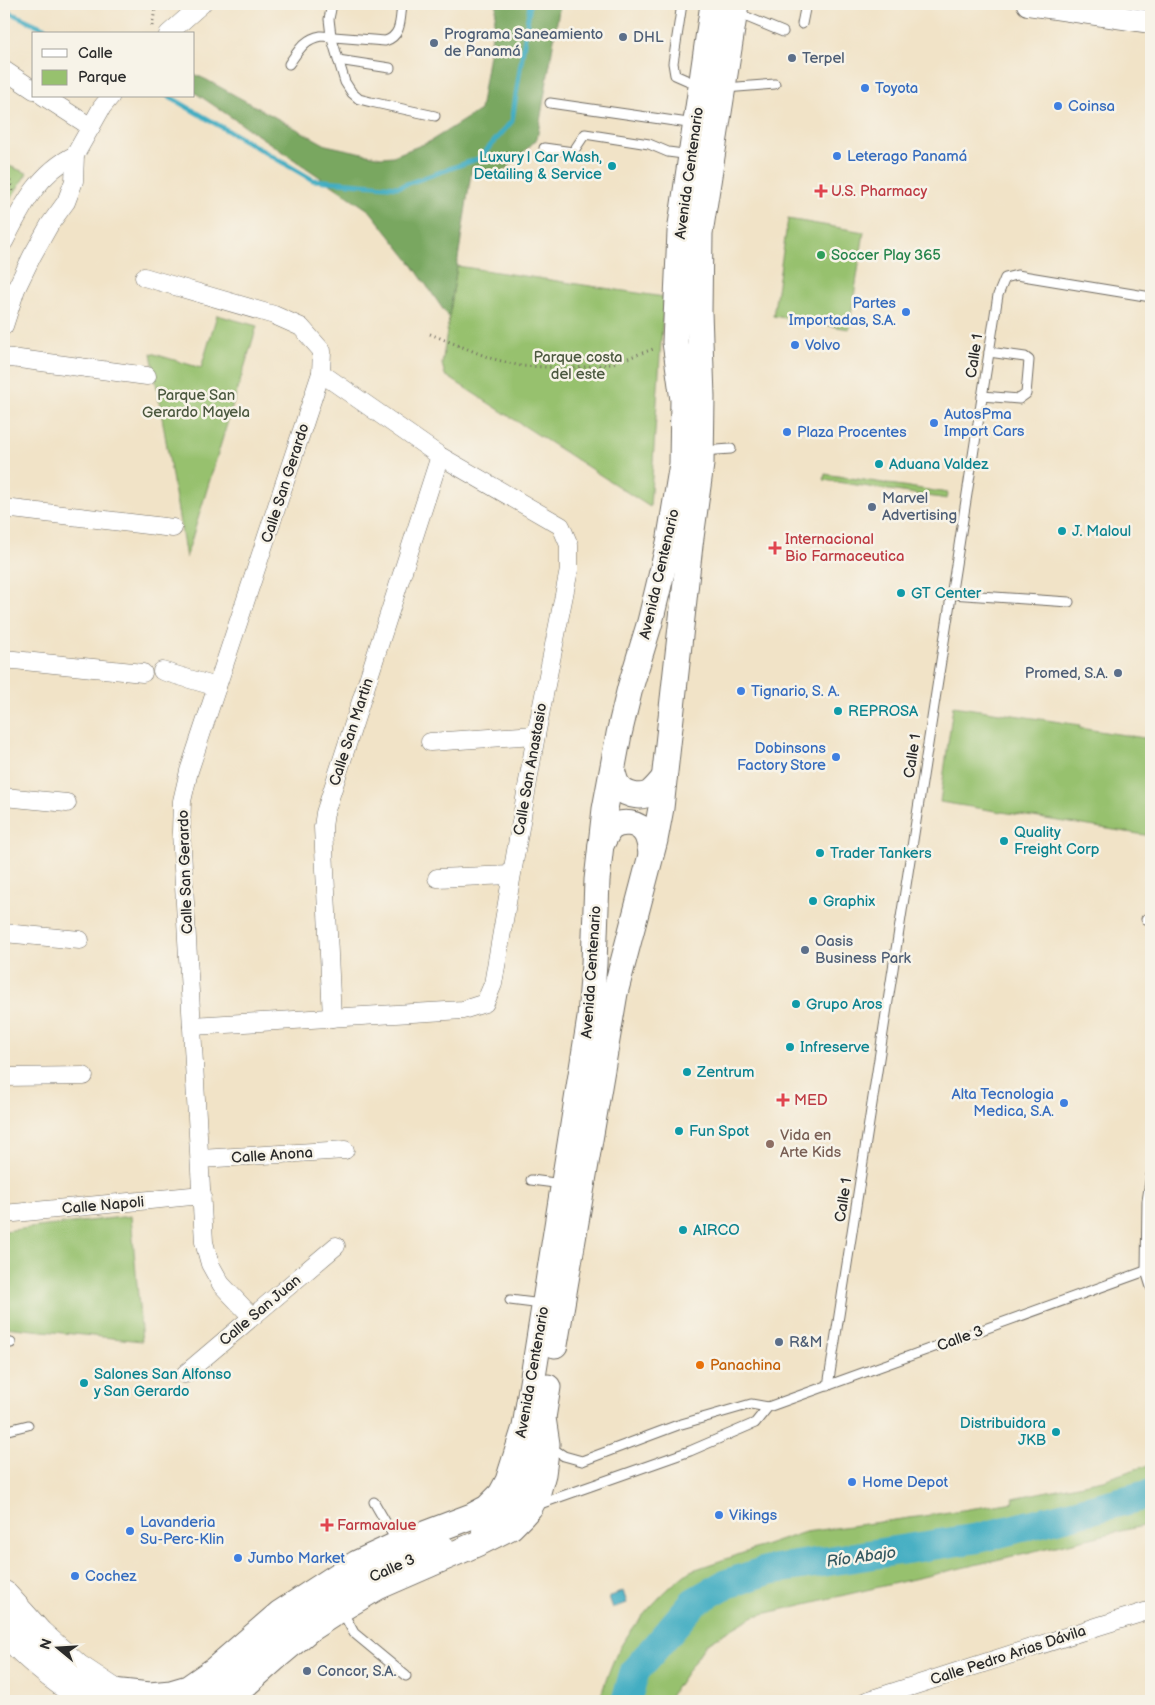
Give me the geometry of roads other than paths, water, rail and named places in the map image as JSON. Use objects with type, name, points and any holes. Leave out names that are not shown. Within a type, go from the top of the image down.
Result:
[{"type":"main road","name":"Avenida Centenario","points":[[110,1698],[171,1693],[194,1697],[214,1670],[280,1613],[357,1563],[398,1544],[488,1508],[501,1494],[513,1467],[524,1427],[545,1304],[615,993],[661,808],[702,451],[699,312],[700,233],[712,88],[722,6]]},
{"type":"main road","name":"Avenida Centenario","points":[[227,1701],[310,1629],[341,1609],[378,1587],[409,1580],[511,1527],[530,1507],[538,1492],[543,1474],[547,1444],[543,1418],[573,1186],[590,1018],[597,880],[605,809],[619,734],[650,622],[669,543],[682,464],[683,400],[675,342],[680,232],[695,124],[712,88]]},
{"type":"main road","points":[[613,773],[620,789],[626,793],[639,796],[651,792],[664,778]]},
{"type":"main road","points":[[601,845],[610,830],[617,825],[627,823],[641,827],[647,835],[651,853]]},
{"type":"main road","points":[[4,1594],[39,1634],[110,1698]]},
{"type":"main road","points":[[4,1629],[15,1642],[48,1671],[110,1698]]},
{"type":"street","points":[[170,32],[202,4]]},
{"type":"street","points":[[1028,4],[1151,22]]},
{"type":"street","points":[[4,70],[32,89]]},
{"type":"street","points":[[45,98],[91,127]]},
{"type":"street","points":[[4,326],[16,289],[32,256],[50,224],[66,202],[74,181],[75,155],[106,102]]},
{"type":"street","points":[[4,242],[20,210],[42,178],[60,162],[75,155]]},
{"type":"street","points":[[144,277],[274,315],[301,327],[322,351],[321,373]]},
{"type":"street","points":[[4,356],[147,376]]},
{"type":"street","name":"Calle San Anastasio","points":[[192,1026],[464,1010],[484,1003],[493,984],[536,735],[569,570],[570,545],[561,526],[440,456],[321,373]]},
{"type":"street","name":"Calle San Gerardo","points":[[252,1317],[221,1284],[210,1264],[204,1242],[180,832],[182,801],[189,771],[321,373]]},
{"type":"street","name":"Calle San Martin","points":[[332,1018],[323,827],[325,813],[440,456]]},
{"type":"street","points":[[4,508],[173,528]]},
{"type":"street","points":[[4,659],[143,673]]},
{"type":"street","points":[[162,671],[217,687]]},
{"type":"street","points":[[430,742],[536,735]]},
{"type":"street","points":[[4,797],[67,803]]},
{"type":"street","points":[[437,878],[511,875]]},
{"type":"street","points":[[4,933],[80,940]]},
{"type":"street","points":[[4,1077],[84,1076]]},
{"type":"street","name":"Calle Anona","points":[[200,1159],[345,1150]]},
{"type":"street","name":"Calle Napoli","points":[[4,1214],[202,1196]]},
{"type":"street","name":"Calle San Juan","points":[[185,1374],[336,1246]]},
{"type":"street","name":"Calle 3","points":[[194,1697],[330,1599],[403,1561],[482,1530],[495,1523],[508,1512],[525,1487],[543,1418]]},
{"type":"street","name":"Calle Pedro Arias Dávila","points":[[866,1701],[1151,1610]]},
{"type":"lane","points":[[332,4],[329,19],[331,36],[346,82],[352,93],[359,99],[435,116]]},
{"type":"lane","points":[[289,64],[306,41],[321,36],[390,40],[396,36],[399,30],[402,4]]},
{"type":"lane","points":[[682,4],[673,62],[674,75],[712,88],[775,84]]},
{"type":"lane","points":[[802,24],[806,4]]},
{"type":"lane","points":[[722,6],[783,32]]},
{"type":"lane","points":[[338,60],[390,68]]},
{"type":"lane","points":[[550,103],[695,124]]},
{"type":"lane","points":[[544,148],[573,152],[585,134],[649,144],[668,152],[691,155]]},
{"type":"lane","name":"Calle 1","points":[[828,1386],[998,295],[1005,278],[1017,275],[1151,297]]},
{"type":"lane","points":[[982,396],[1018,399],[1026,394],[1028,360],[1025,357],[989,352]]},
{"type":"lane","points":[[702,451],[731,449]]},
{"type":"lane","points":[[951,594],[1069,602]]},
{"type":"lane","points":[[1151,1175],[1147,1201],[1151,1286]]},
{"type":"lane","points":[[531,1180],[573,1186]]},
{"type":"lane","name":"Calle 3","points":[[547,1444],[564,1456],[582,1461],[678,1425],[751,1404],[768,1407],[1149,1270]]},
{"type":"lane","points":[[510,1300],[545,1304]]},
{"type":"lane","name":"Calle 3","points":[[530,1507],[690,1451],[755,1422],[768,1407]]},
{"type":"lane","points":[[4,1431],[28,1425]]},
{"type":"lane","points":[[374,1502],[398,1544]]},
{"type":"lane","points":[[341,1609],[354,1633],[406,1676]]},
{"type":"water","points":[[623,1591],[627,1603],[613,1608],[609,1597]]},
{"type":"waterway","points":[[171,98],[313,180],[398,187],[480,158],[512,121],[530,4]]},
{"type":"waterway","points":[[4,10],[53,32]]},
{"type":"waterway","name":"Río Abajo","points":[[626,1701],[635,1671],[694,1602],[724,1585],[769,1570],[979,1538],[1151,1494]]},
{"type":"place","name":"DHL","points":[[623,37]]},
{"type":"place","name":"Programa Saneamiento de Panamá","points":[[434,43]]},
{"type":"place","name":"Terpel","points":[[792,58]]},
{"type":"place","name":"Toyota","points":[[865,88]]},
{"type":"place","name":"Coinsa","points":[[1058,106]]},
{"type":"place","name":"Leterago Panamá","points":[[837,156]]},
{"type":"place","name":"Luxury | Car Wash, Detailing & Service","points":[[612,166]]},
{"type":"place","name":"U.S. Pharmacy","points":[[821,191]]},
{"type":"place","name":"Soccer Play 365","points":[[821,255]]},
{"type":"place","name":"Partes Importadas, S.A.","points":[[906,312]]},
{"type":"place","name":"Volvo","points":[[795,345]]},
{"type":"place","name":"AutosPma Import Cars","points":[[934,423]]},
{"type":"place","name":"Plaza Procentes","points":[[787,432]]},
{"type":"place","name":"Aduana Valdez","points":[[879,464]]},
{"type":"place","name":"Marvel Advertising","points":[[872,507]]},
{"type":"place","name":"J. Maloul","points":[[1062,531]]},
{"type":"place","name":"Internacional Bio Farmaceutica","points":[[775,548]]},
{"type":"place","name":"GT Center","points":[[901,593]]},
{"type":"place","name":"Promed, S.A.","points":[[1118,673]]},
{"type":"place","name":"Tignario, S. A.","points":[[741,691]]},
{"type":"place","name":"REPROSA","points":[[838,711]]},
{"type":"place","name":"Dobinsons Factory Store","points":[[836,757]]},
{"type":"place","name":"Quality Freight Corp","points":[[1004,841]]},
{"type":"place","name":"Trader Tankers","points":[[820,853]]},
{"type":"place","name":"Graphix","points":[[813,901]]},
{"type":"place","name":"Oasis Business Park","points":[[805,950]]},
{"type":"place","name":"Grupo Aros","points":[[796,1004]]},
{"type":"place","name":"Infreserve","points":[[790,1047]]},
{"type":"place","name":"Zentrum","points":[[687,1072]]},
{"type":"place","name":"MED","points":[[783,1100]]},
{"type":"place","name":"Alta Tecnologia Medica, S.A.","points":[[1064,1103]]},
{"type":"place","name":"Fun Spot","points":[[679,1131]]},
{"type":"place","name":"Vida en Arte Kids","points":[[770,1144]]},
{"type":"place","name":"AIRCO","points":[[683,1230]]},
{"type":"place","name":"R&M","points":[[779,1342]]},
{"type":"place","name":"Panachina","points":[[700,1365]]},
{"type":"place","name":"Salones San Alfonso y San Gerardo","points":[[84,1383]]},
{"type":"place","name":"Distribuidora JKB","points":[[1056,1432]]},
{"type":"place","name":"Home Depot","points":[[852,1482]]},
{"type":"place","name":"Vikings","points":[[719,1515]]},
{"type":"place","name":"Farmavalue","points":[[327,1525]]},
{"type":"place","name":"Lavanderia Su-Perc-Klin","points":[[130,1531]]},
{"type":"place","name":"Jumbo Market","points":[[238,1558]]},
{"type":"place","name":"Cochez","points":[[75,1576]]},
{"type":"place","name":"Concor, S.A.","points":[[307,1671]]},
{"type":"park label","name":"Parque costa del este","points":[[578,366]]},
{"type":"park label","name":"Parque San Gerardo Mayela","points":[[196,404]]}]
